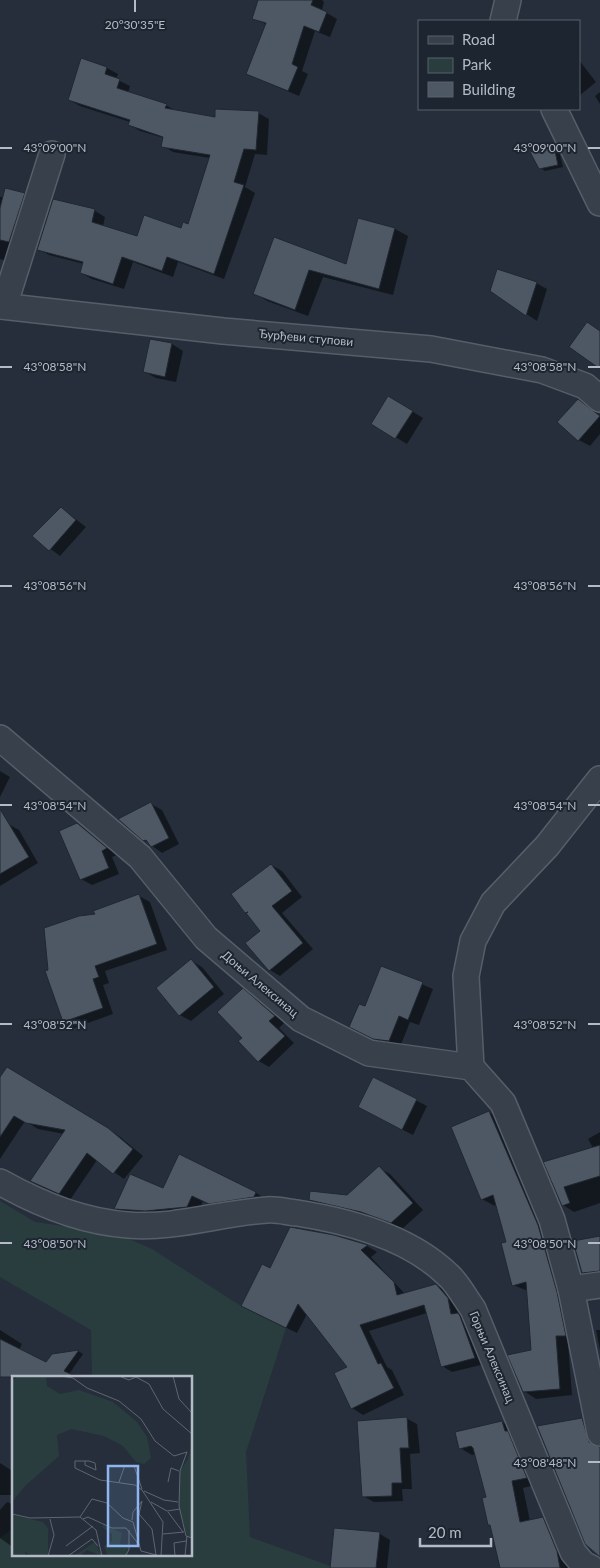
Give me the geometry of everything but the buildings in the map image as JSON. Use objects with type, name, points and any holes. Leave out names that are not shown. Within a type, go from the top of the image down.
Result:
[{"type":"street","points":[[503,20],[508,0]]},
{"type":"street","points":[[554,110],[600,203]]},
{"type":"street","name":"Ђурђеви ступови","points":[[52,154],[2,306],[223,331],[431,350],[542,370],[585,386],[600,399]]},
{"type":"street","name":"Доњи Алексинац","points":[[0,738],[140,857],[206,938],[301,1019],[369,1052],[471,1068]]},
{"type":"street","points":[[600,779],[547,846],[493,903],[473,940],[466,976],[471,1068],[503,1103],[552,1220],[571,1289],[600,1433]]},
{"type":"street","name":"Горњи Алексинац","points":[[0,1182],[29,1198],[76,1216],[128,1225],[175,1223],[268,1210],[316,1216],[369,1229],[416,1252],[449,1275],[472,1309],[573,1552],[583,1564],[590,1568]]},
{"type":"street","points":[[571,1289],[600,1285]]},
{"type":"green space","points":[[0,1201],[35,1222],[118,1234],[152,1249],[241,1306],[286,1328],[246,1452],[250,1537],[336,1568],[0,1568],[0,1538],[12,1529],[12,1556],[192,1556],[192,1376],[92,1376],[91,1330],[0,1277]]}]
